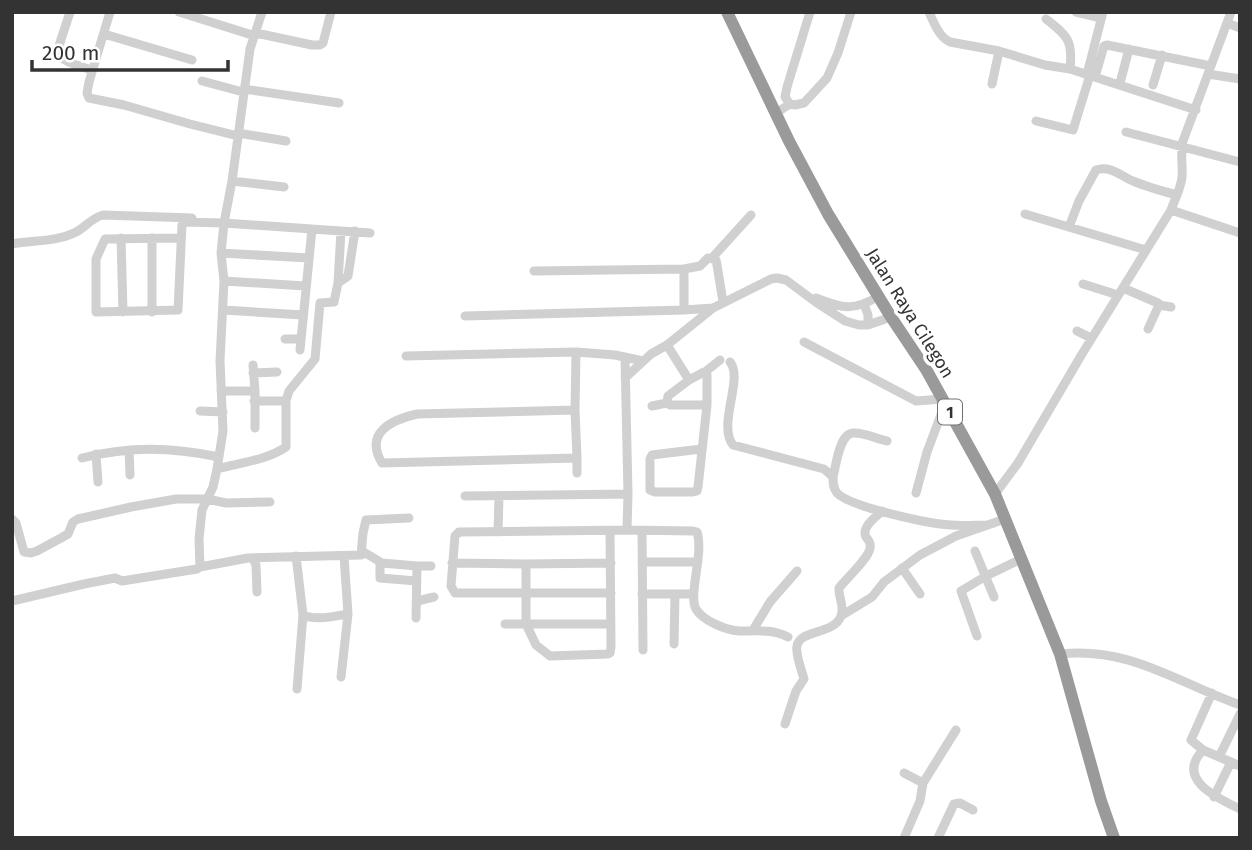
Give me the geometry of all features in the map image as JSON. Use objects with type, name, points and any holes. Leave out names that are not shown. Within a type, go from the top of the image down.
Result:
[{"type":"highway","name":"Jalan Raya Cilegon","points":[[727,12],[789,141],[828,214],[927,371],[995,494],[1060,654],[1114,838]]},
{"type":"street","points":[[70,12],[58,56],[92,70]]},
{"type":"street","points":[[110,12],[92,70],[87,93],[89,98],[238,135],[286,141]]},
{"type":"street","points":[[179,12],[207,17],[255,34],[312,45],[323,43],[331,12]]},
{"type":"street","points":[[200,567],[202,510],[213,487],[222,431],[220,361],[224,281],[221,253],[224,221],[250,49],[262,12]]},
{"type":"street","points":[[790,104],[785,97],[787,87],[810,12]]},
{"type":"street","points":[[776,113],[790,104],[804,103],[827,78],[851,12]]},
{"type":"street","points":[[929,12],[945,40],[1070,69],[1196,110]]},
{"type":"street","points":[[1076,12],[1102,15],[1091,76]]},
{"type":"street","points":[[995,494],[1018,463],[1091,338],[1171,210],[1181,186],[1181,148],[1231,12]]},
{"type":"street","points":[[1046,19],[1070,43],[1070,69]]},
{"type":"street","points":[[1227,23],[1240,28]]},
{"type":"street","points":[[104,34],[191,60]]},
{"type":"street","points":[[1036,121],[1073,130],[1104,46],[1162,55],[1240,79]]},
{"type":"street","points":[[1120,83],[1129,49]]},
{"type":"street","points":[[992,84],[999,51]]},
{"type":"street","points":[[1153,85],[1162,55]]},
{"type":"street","points":[[202,81],[243,91],[339,103]]},
{"type":"street","points":[[1126,132],[1240,162]]},
{"type":"street","points":[[1069,227],[1079,201],[1099,169],[1114,171],[1131,180],[1177,195]]},
{"type":"street","points":[[232,181],[284,187]]},
{"type":"street","points":[[1171,210],[1240,233]]},
{"type":"street","points":[[1025,214],[1146,250]]},
{"type":"street","points":[[12,244],[63,238],[82,229],[95,217],[103,215],[224,221],[370,233]]},
{"type":"street","points":[[534,271],[684,269],[701,266],[708,258],[712,258],[751,215]]},
{"type":"street","points":[[180,238],[105,239],[97,255],[95,310],[98,313],[177,311],[183,223],[224,221]]},
{"type":"street","points":[[300,350],[312,229]]},
{"type":"street","points":[[305,302],[334,302],[338,283],[341,231]]},
{"type":"street","points":[[338,283],[349,274],[355,231]]},
{"type":"street","points":[[121,238],[123,312]]},
{"type":"street","points":[[152,238],[152,312]]},
{"type":"street","points":[[221,253],[309,258]]},
{"type":"street","points":[[712,258],[716,260],[723,302]]},
{"type":"street","points":[[684,269],[684,310]]},
{"type":"street","points":[[625,378],[713,308],[764,281],[777,278],[786,280],[845,321],[868,325],[891,317]]},
{"type":"street","points":[[224,281],[306,286]]},
{"type":"street","points":[[1083,284],[1121,291],[1171,307]]},
{"type":"street","points":[[805,293],[842,307],[855,308],[879,296]]},
{"type":"street","points":[[217,469],[286,447],[286,401],[289,391],[315,359],[320,303]]},
{"type":"street","points":[[864,304],[868,325]]},
{"type":"street","points":[[1148,329],[1159,305]]},
{"type":"street","points":[[465,316],[713,308]]},
{"type":"street","points":[[223,310],[303,315]]},
{"type":"street","points":[[1077,331],[1091,338]]},
{"type":"street","points":[[285,339],[300,339]]},
{"type":"street","points":[[804,342],[916,401],[944,402],[916,493]]},
{"type":"street","points":[[667,345],[689,380]]},
{"type":"street","points":[[406,356],[576,352],[615,355],[643,362]]},
{"type":"street","points":[[576,352],[577,473]]},
{"type":"street","points":[[625,357],[627,530]]},
{"type":"street","points":[[667,403],[668,396],[689,380],[725,361],[733,365],[734,372],[728,427],[731,443],[824,469],[833,478]]},
{"type":"street","points":[[255,428],[253,369],[276,372]]},
{"type":"street","points":[[701,449],[652,455],[650,490],[696,491],[707,405],[705,372]]},
{"type":"street","points":[[221,391],[255,391]]},
{"type":"street","points":[[254,401],[286,401]]},
{"type":"street","points":[[652,406],[667,403],[707,405]]},
{"type":"street","points":[[575,410],[417,414],[396,420],[385,427],[378,433],[376,442],[382,463],[577,458]]},
{"type":"street","points":[[200,411],[223,412]]},
{"type":"street","points":[[887,441],[861,434],[846,435],[842,440],[833,478],[836,492],[843,498],[926,522],[988,525]]},
{"type":"street","points":[[82,458],[107,452],[153,448],[219,457]]},
{"type":"street","points":[[129,450],[130,475]]},
{"type":"street","points":[[96,454],[98,482]]},
{"type":"street","points":[[465,496],[628,494]]},
{"type":"street","points":[[498,531],[499,497]]},
{"type":"street","points":[[12,519],[16,523],[24,552],[32,553],[68,534],[73,522],[78,519],[162,501],[207,499],[226,503],[270,502]]},
{"type":"street","points":[[841,616],[839,588],[867,556],[870,543],[864,534],[865,529],[882,511]]},
{"type":"street","points":[[12,601],[84,584],[116,578],[122,582],[197,569],[225,561],[361,555],[366,520],[409,518]]},
{"type":"street","points":[[785,724],[796,691],[804,679],[797,649],[798,642],[805,635],[828,628],[837,622],[841,616],[872,597],[884,582],[920,555],[956,536],[1005,519]]},
{"type":"street","points":[[611,593],[455,593],[451,586],[455,536],[457,533],[498,531],[693,531],[699,537],[694,606],[704,617],[730,629],[779,633],[788,637]]},
{"type":"street","points":[[526,564],[526,624],[536,645],[548,655],[554,656],[608,654],[611,651],[610,531]]},
{"type":"street","points":[[642,531],[643,650]]},
{"type":"street","points":[[362,551],[380,562],[431,566]]},
{"type":"street","points":[[975,551],[993,597]]},
{"type":"street","points":[[296,556],[303,615],[297,689]]},
{"type":"street","points":[[341,677],[348,614],[344,556]]},
{"type":"street","points":[[253,559],[256,565],[257,592]]},
{"type":"street","points":[[977,636],[961,591],[1021,559]]},
{"type":"street","points":[[380,562],[380,578],[417,581]]},
{"type":"street","points":[[452,562],[611,562]]},
{"type":"street","points":[[642,562],[698,562]]},
{"type":"street","points":[[416,618],[417,566]]},
{"type":"street","points":[[902,568],[920,594]]},
{"type":"street","points":[[753,630],[770,602],[797,571]]},
{"type":"street","points":[[642,594],[693,594]]},
{"type":"street","points":[[674,644],[675,595]]},
{"type":"street","points":[[417,601],[434,597]]},
{"type":"street","points":[[303,615],[313,618],[348,614]]},
{"type":"street","points":[[505,624],[611,624]]},
{"type":"street","points":[[1060,654],[1118,656],[1160,670],[1240,705]]},
{"type":"street","points":[[1212,693],[1191,739],[1203,750],[1235,764],[1214,797]]},
{"type":"street","points":[[1219,757],[1240,714]]},
{"type":"street","points":[[904,838],[920,801],[923,783],[956,730]]},
{"type":"street","points":[[1203,750],[1195,764],[1195,775],[1201,787],[1214,797],[1240,809]]},
{"type":"street","points":[[904,773],[923,783]]},
{"type":"street","points":[[938,838],[954,804],[960,803],[973,810]]}]
